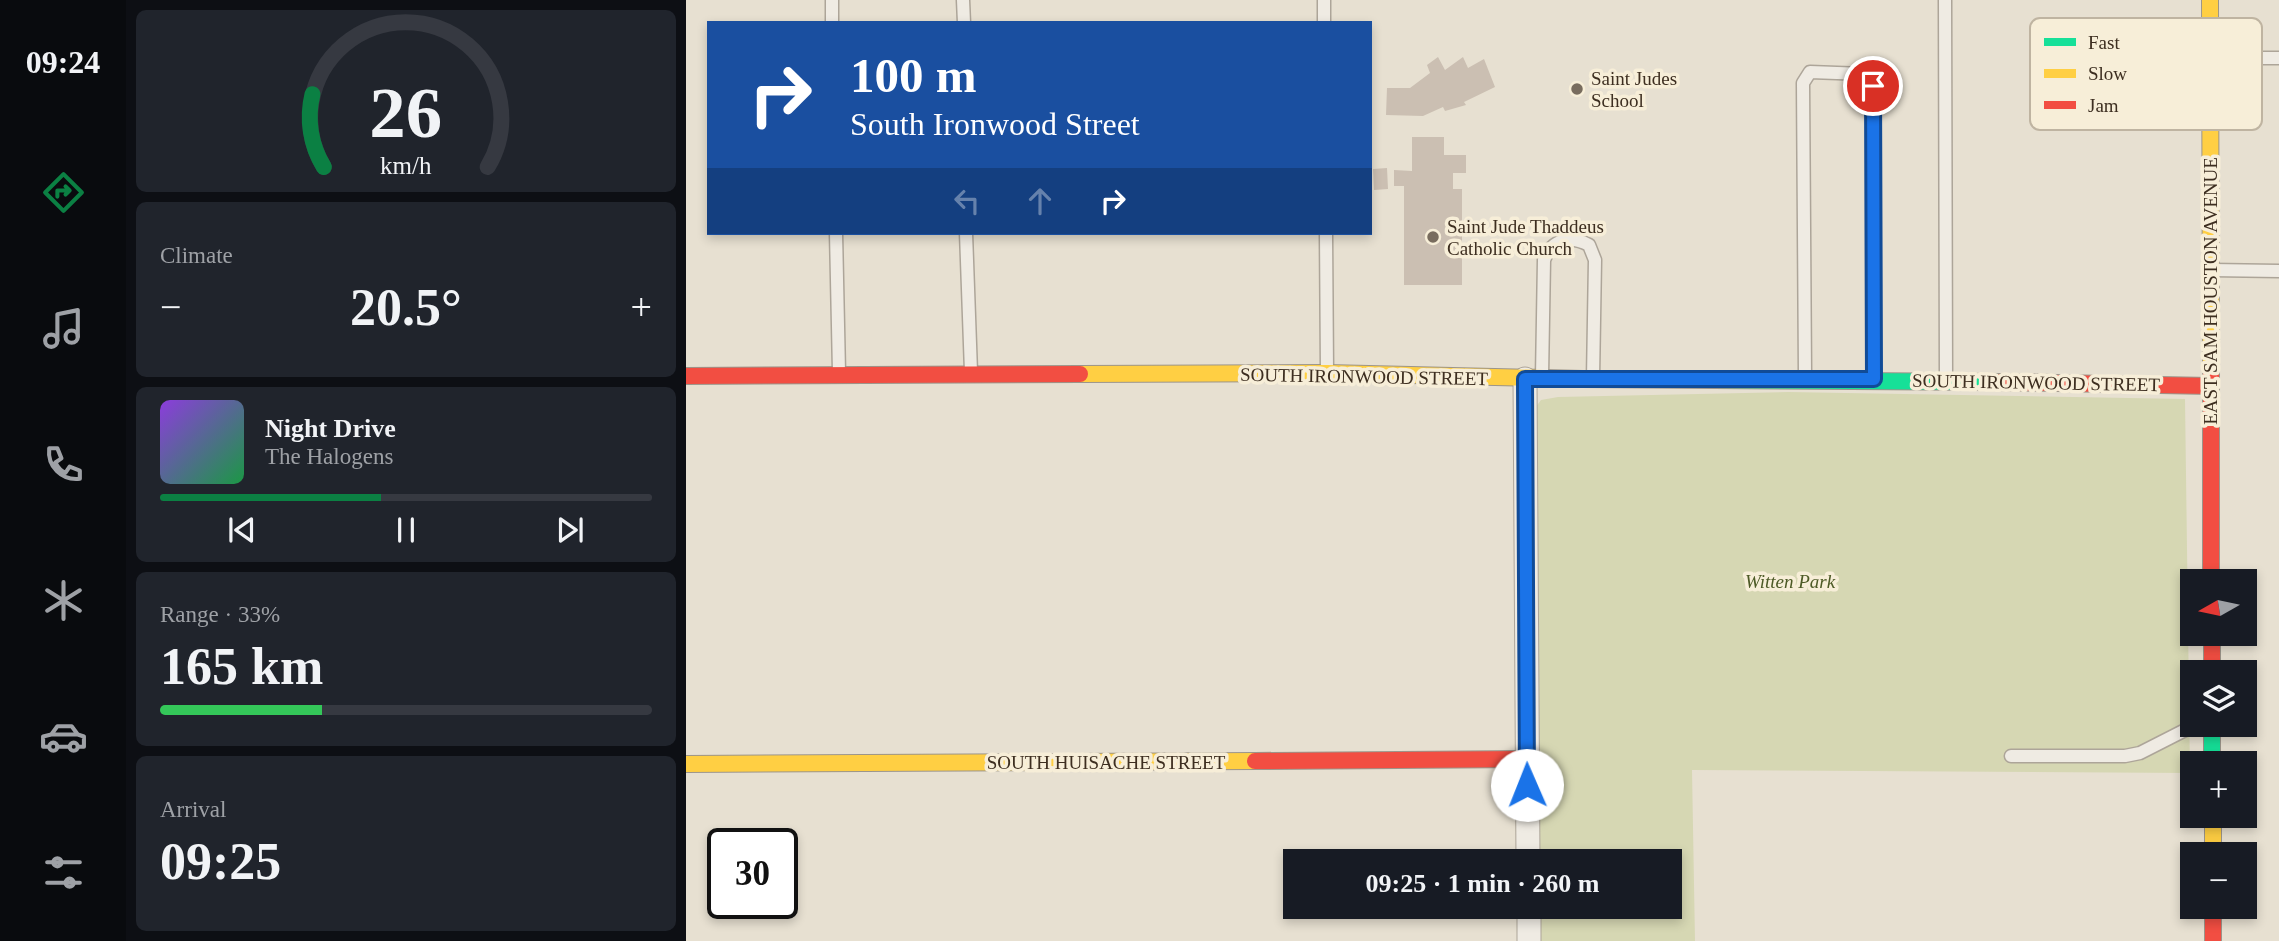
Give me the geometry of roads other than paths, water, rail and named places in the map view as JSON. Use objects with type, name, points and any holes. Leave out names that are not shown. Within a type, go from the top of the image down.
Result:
[{"type":"street","name":"EAST SAM HOUSTON AVENUE","points":[[2210,0],[2210,18]]},
{"type":"street","name":"EAST SAM HOUSTON AVENUE","points":[[2210,130],[2211,569]]},
{"type":"street","name":"SOUTH IRONWOOD STREET","points":[[686,376],[1327,373],[1534,379],[1805,378],[2210,386]]},
{"type":"street","points":[[1528,849],[1534,379]]},
{"type":"street","name":"SOUTH HUISACHE STREET","points":[[686,764],[1527,759]]},
{"type":"street","points":[[1529,919],[1530,941]]},
{"type":"street","points":[[2213,919],[2213,941]]},
{"type":"lane","points":[[832,0],[832,21]]},
{"type":"lane","points":[[963,0],[964,21]]},
{"type":"lane","points":[[1324,0],[1324,21]]},
{"type":"lane","points":[[1945,0],[1946,381]]},
{"type":"lane","points":[[1805,378],[1803,83],[1810,72],[1864,74],[1873,86],[1874,379]]},
{"type":"lane","points":[[836,235],[839,375]]},
{"type":"lane","points":[[967,235],[971,375]]},
{"type":"lane","points":[[1326,235],[1327,373]]},
{"type":"lane","points":[[1534,379],[1545,260],[1549,247],[1557,241],[1580,241],[1589,245],[1595,260],[1593,379]]},
{"type":"lane","points":[[2210,270],[2279,271]]},
{"type":"lane","points":[[2011,756],[2125,756],[2140,753],[2180,733]]},
{"type":"place","name":"Saint Judes School","points":[[1577,89]]},
{"type":"place","name":"Saint Jude Thaddeus Catholic Church","points":[[1433,237]]},
{"type":"park label","name":"Witten Park","points":[[1790,581]]}]
